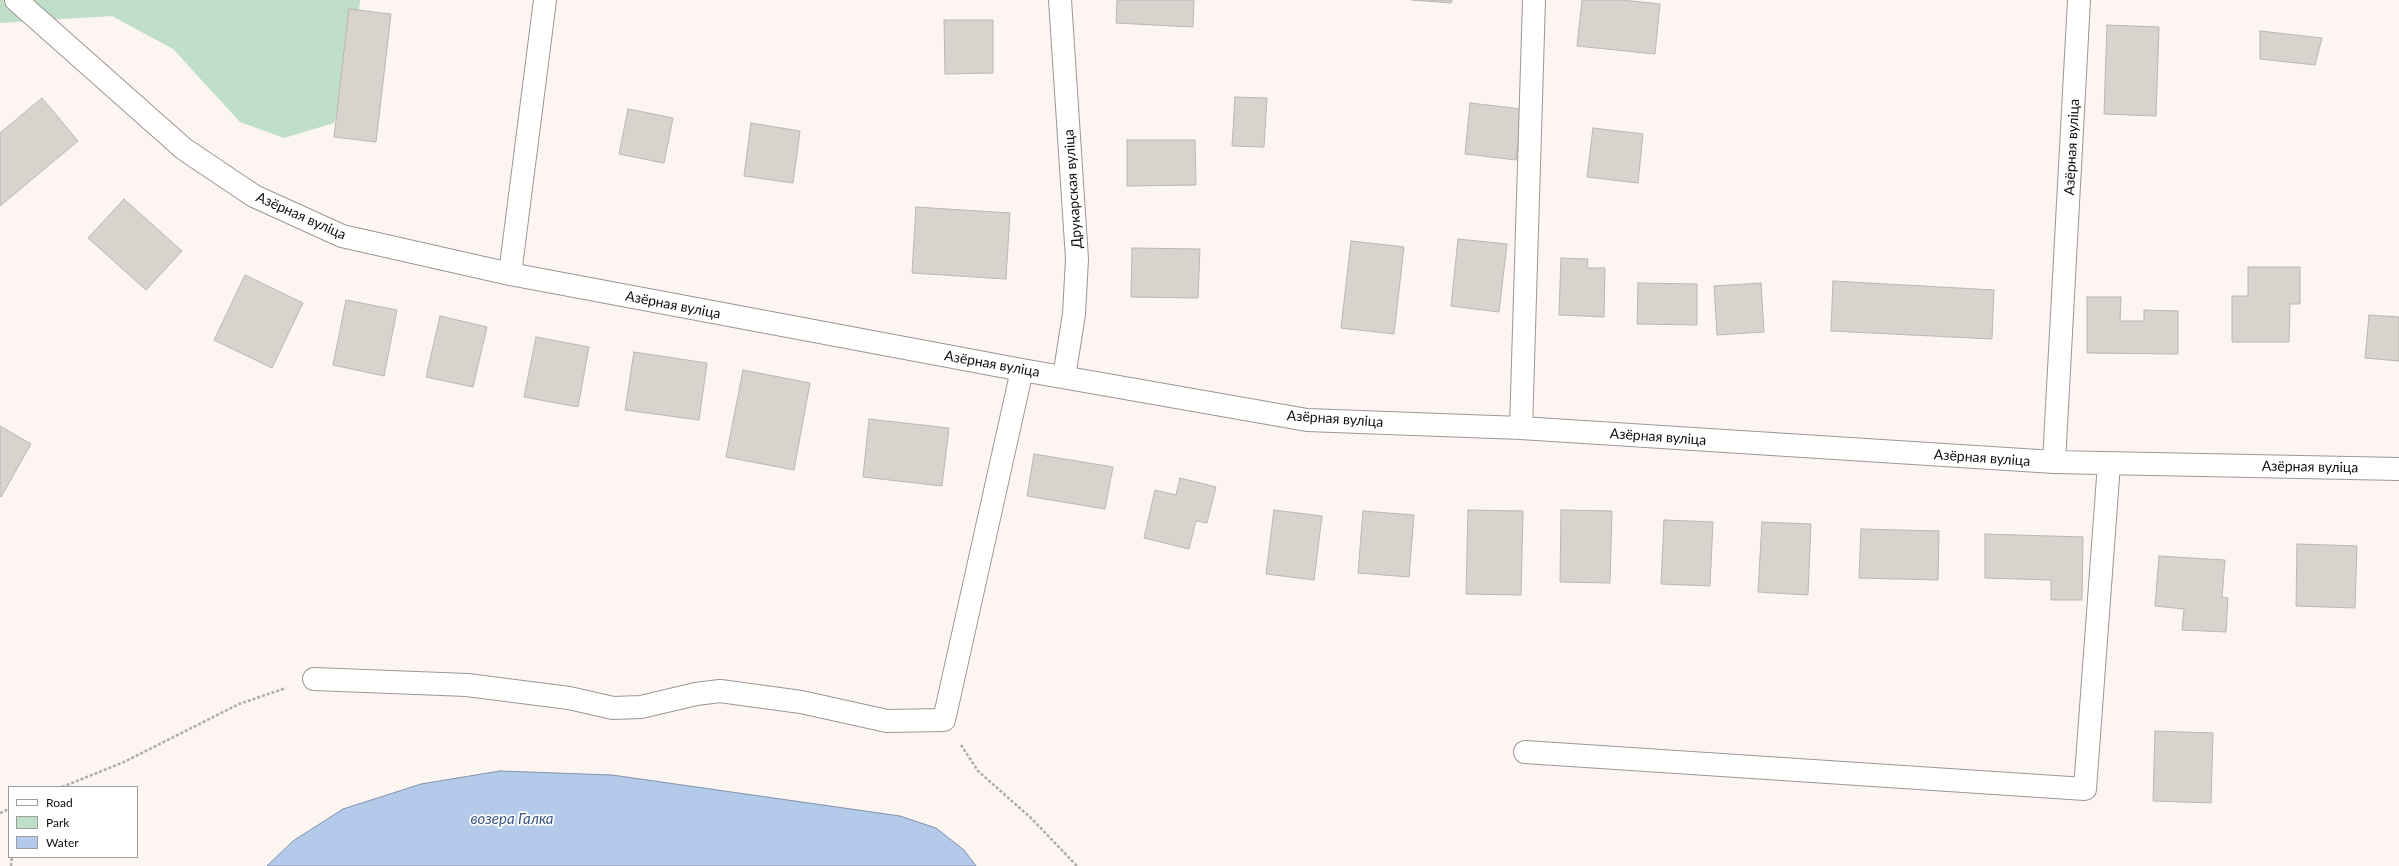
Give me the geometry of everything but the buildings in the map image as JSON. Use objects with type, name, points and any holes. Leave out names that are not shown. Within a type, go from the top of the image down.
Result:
[{"type":"street","points":[[510,274],[545,0]]},
{"type":"street","name":"Друкарская вуліца","points":[[1060,0],[1078,259],[1074,314],[1064,377]]},
{"type":"street","points":[[1521,428],[1534,0]]},
{"type":"street","name":"Азёрная вуліца","points":[[2054,462],[2078,50],[2079,0]]},
{"type":"street","name":"Азёрная вуліца","points":[[21,2],[184,149],[254,196],[342,236],[510,274],[1022,370],[1307,420],[1521,428],[2054,462],[2399,469]]},
{"type":"street","points":[[314,679],[467,685],[569,698],[613,708],[641,707],[696,694],[720,691],[800,702],[887,721],[944,720],[1022,370]]},
{"type":"street","points":[[1525,752],[2085,789],[2109,464]]},
{"type":"path","points":[[64,786],[124,762],[239,704],[314,679]]},
{"type":"path","points":[[944,720],[978,771],[1031,818],[1077,866]]},
{"type":"green space","points":[[0,0],[360,0],[353,69],[334,123],[284,138],[240,122],[173,49],[112,16],[0,23]]},
{"type":"water","name":"возера Галка","points":[[500,771],[612,775],[900,816],[936,828],[964,850],[976,866],[267,866],[293,841],[343,809],[421,784]]}]
